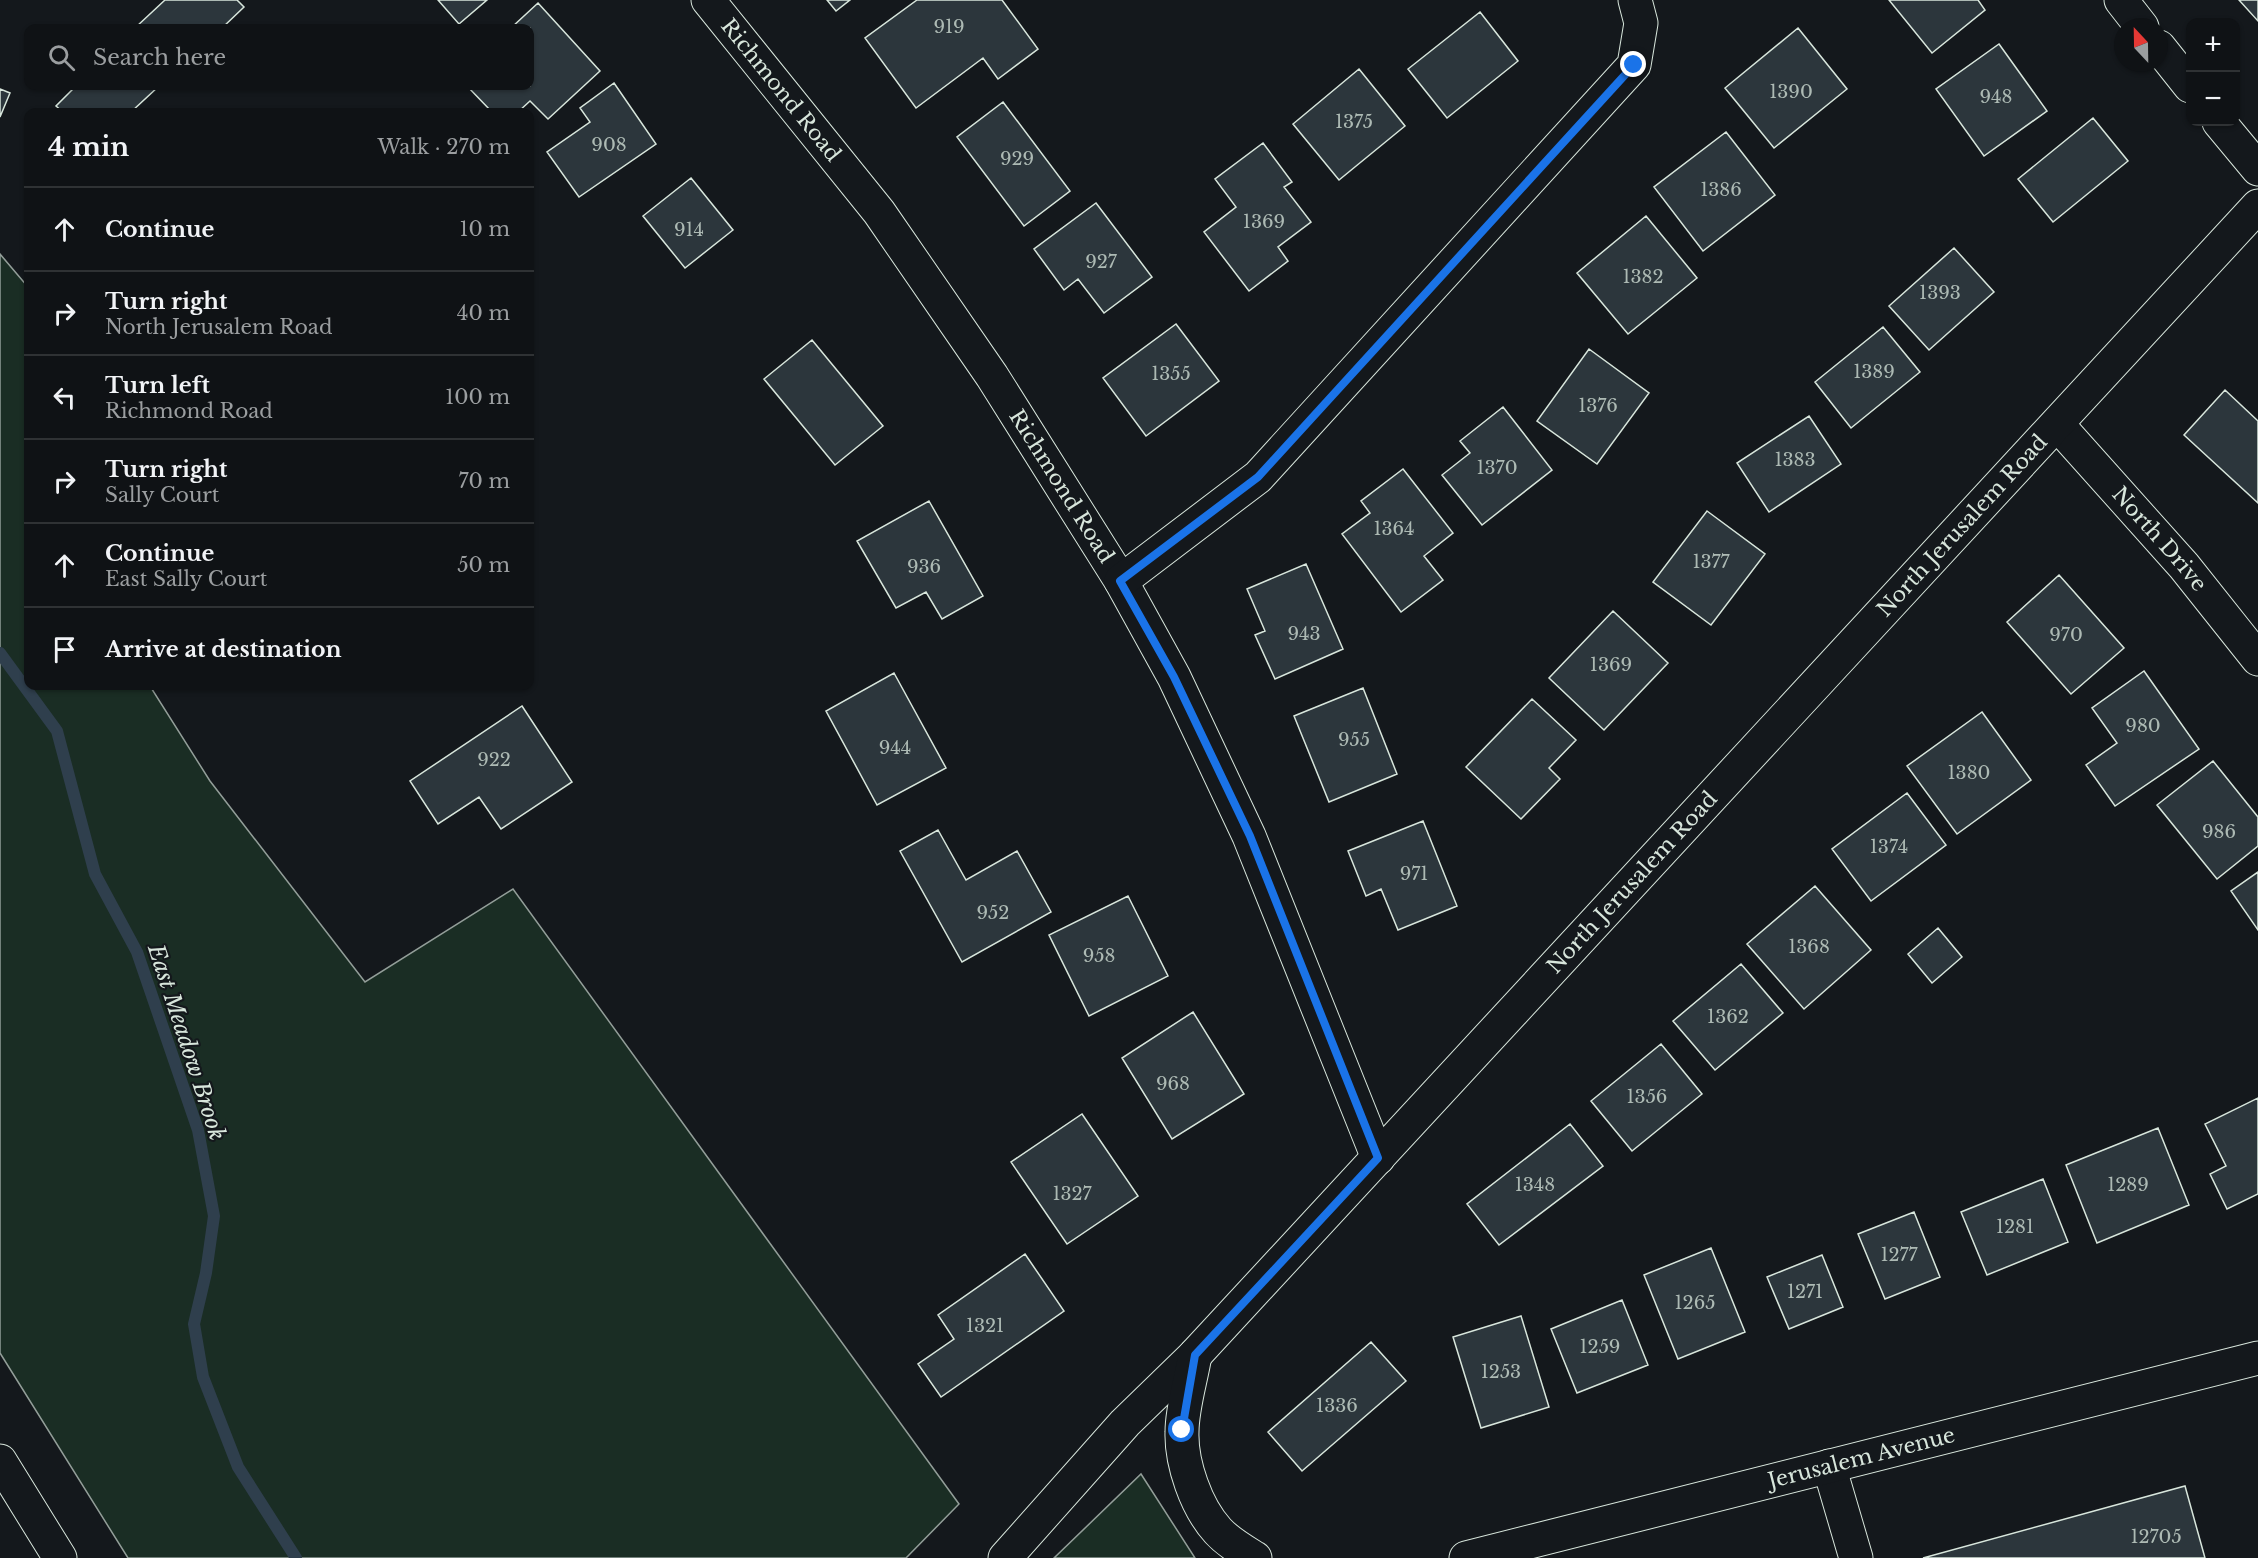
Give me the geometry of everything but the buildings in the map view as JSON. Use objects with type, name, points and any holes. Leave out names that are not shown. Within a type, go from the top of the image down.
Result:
[{"type":"main road","name":"Richmond Road","points":[[708,0],[879,212],[992,376],[1120,581],[1174,677],[1250,836],[1378,1158]]},
{"type":"main road","points":[[1120,581],[1258,477],[1634,65],[1641,23],[1635,0]]},
{"type":"main road","points":[[2121,0],[2135,18]]},
{"type":"main road","points":[[2168,58],[2186,81]]},
{"type":"main road","points":[[2222,126],[2258,169]]},
{"type":"main road","name":"North Jerusalem Road","points":[[1005,1558],[1125,1423],[1195,1355],[2258,206]]},
{"type":"main road","name":"North Drive","points":[[2057,424],[2184,566],[2258,659]]},
{"type":"main road","points":[[1195,1355],[1182,1430],[1182,1456],[1201,1507],[1217,1531],[1255,1558]]},
{"type":"main road","name":"Jerusalem Avenue","points":[[1466,1558],[2258,1358]]},
{"type":"main road","points":[[0,1461],[60,1558]]},
{"type":"main road","points":[[1829,1466],[1856,1558]]},
{"type":"green space","points":[[0,254],[24,282],[24,690],[153,690],[210,781],[365,982],[513,889],[959,1504],[906,1558],[128,1558],[0,1353]]},
{"type":"green space","points":[[1141,1474],[1195,1558],[1054,1558]]},
{"type":"waterway","name":"East Meadow Brook","points":[[0,653],[24,686]]},
{"type":"waterway","name":"East Meadow Brook","points":[[27,690],[57,731],[95,874],[137,952],[198,1130],[214,1216],[206,1273],[194,1324],[203,1377],[238,1467],[296,1558]]},
{"type":"route","points":[[1182,1430],[1195,1355],[1378,1158],[1250,836],[1174,677],[1120,581],[1258,477],[1634,65]]}]
